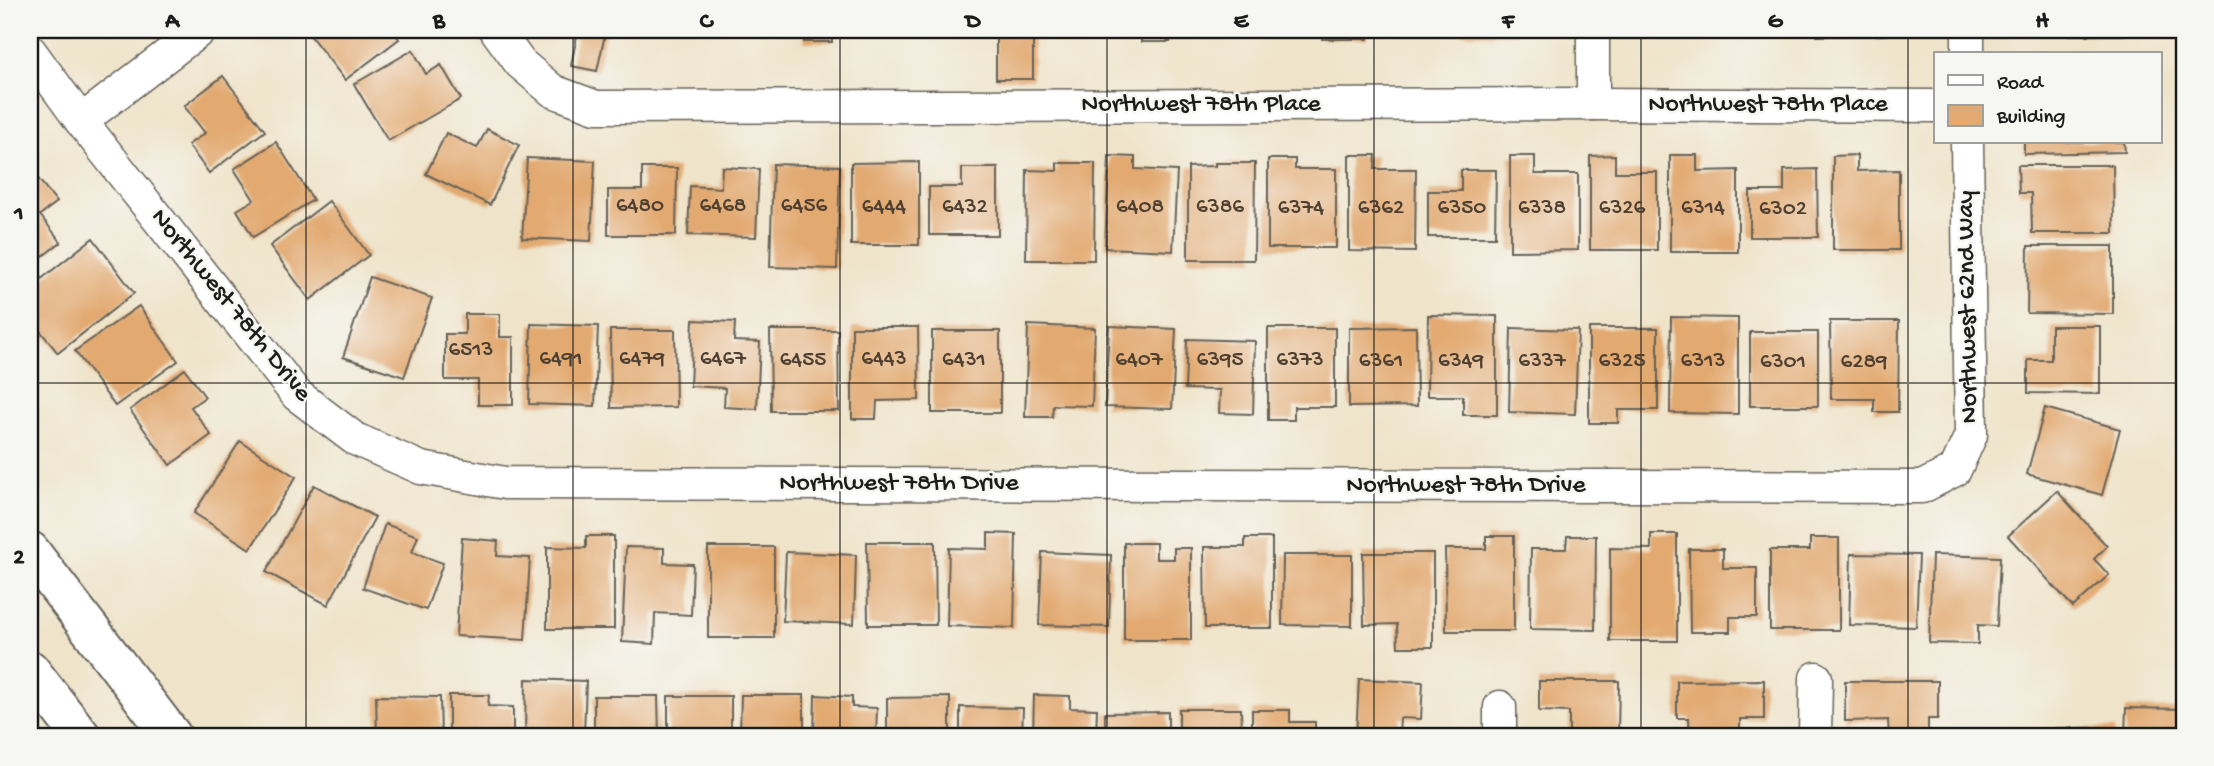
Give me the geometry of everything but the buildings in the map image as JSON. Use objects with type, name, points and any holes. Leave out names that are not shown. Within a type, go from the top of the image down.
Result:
[{"type":"street","points":[[81,121],[200,30]]},
{"type":"street","name":"Northwest 78th Place","points":[[496,30],[520,63],[553,91],[596,107],[1593,104],[1934,106]]},
{"type":"street","points":[[1593,30],[1593,104]]},
{"type":"street","points":[[1968,30],[1968,52]]},
{"type":"street","name":"Northwest 78th Drive","points":[[30,51],[81,121],[297,395],[355,439],[421,468],[505,483],[1908,487],[1922,487],[1955,470]]},
{"type":"street","name":"Northwest 62nd Way","points":[[1955,470],[1971,435],[1967,144]]},
{"type":"street","points":[[30,551],[172,736]]},
{"type":"street","points":[[30,670],[81,736]]},
{"type":"street","points":[[1815,736],[1816,678]]}]
